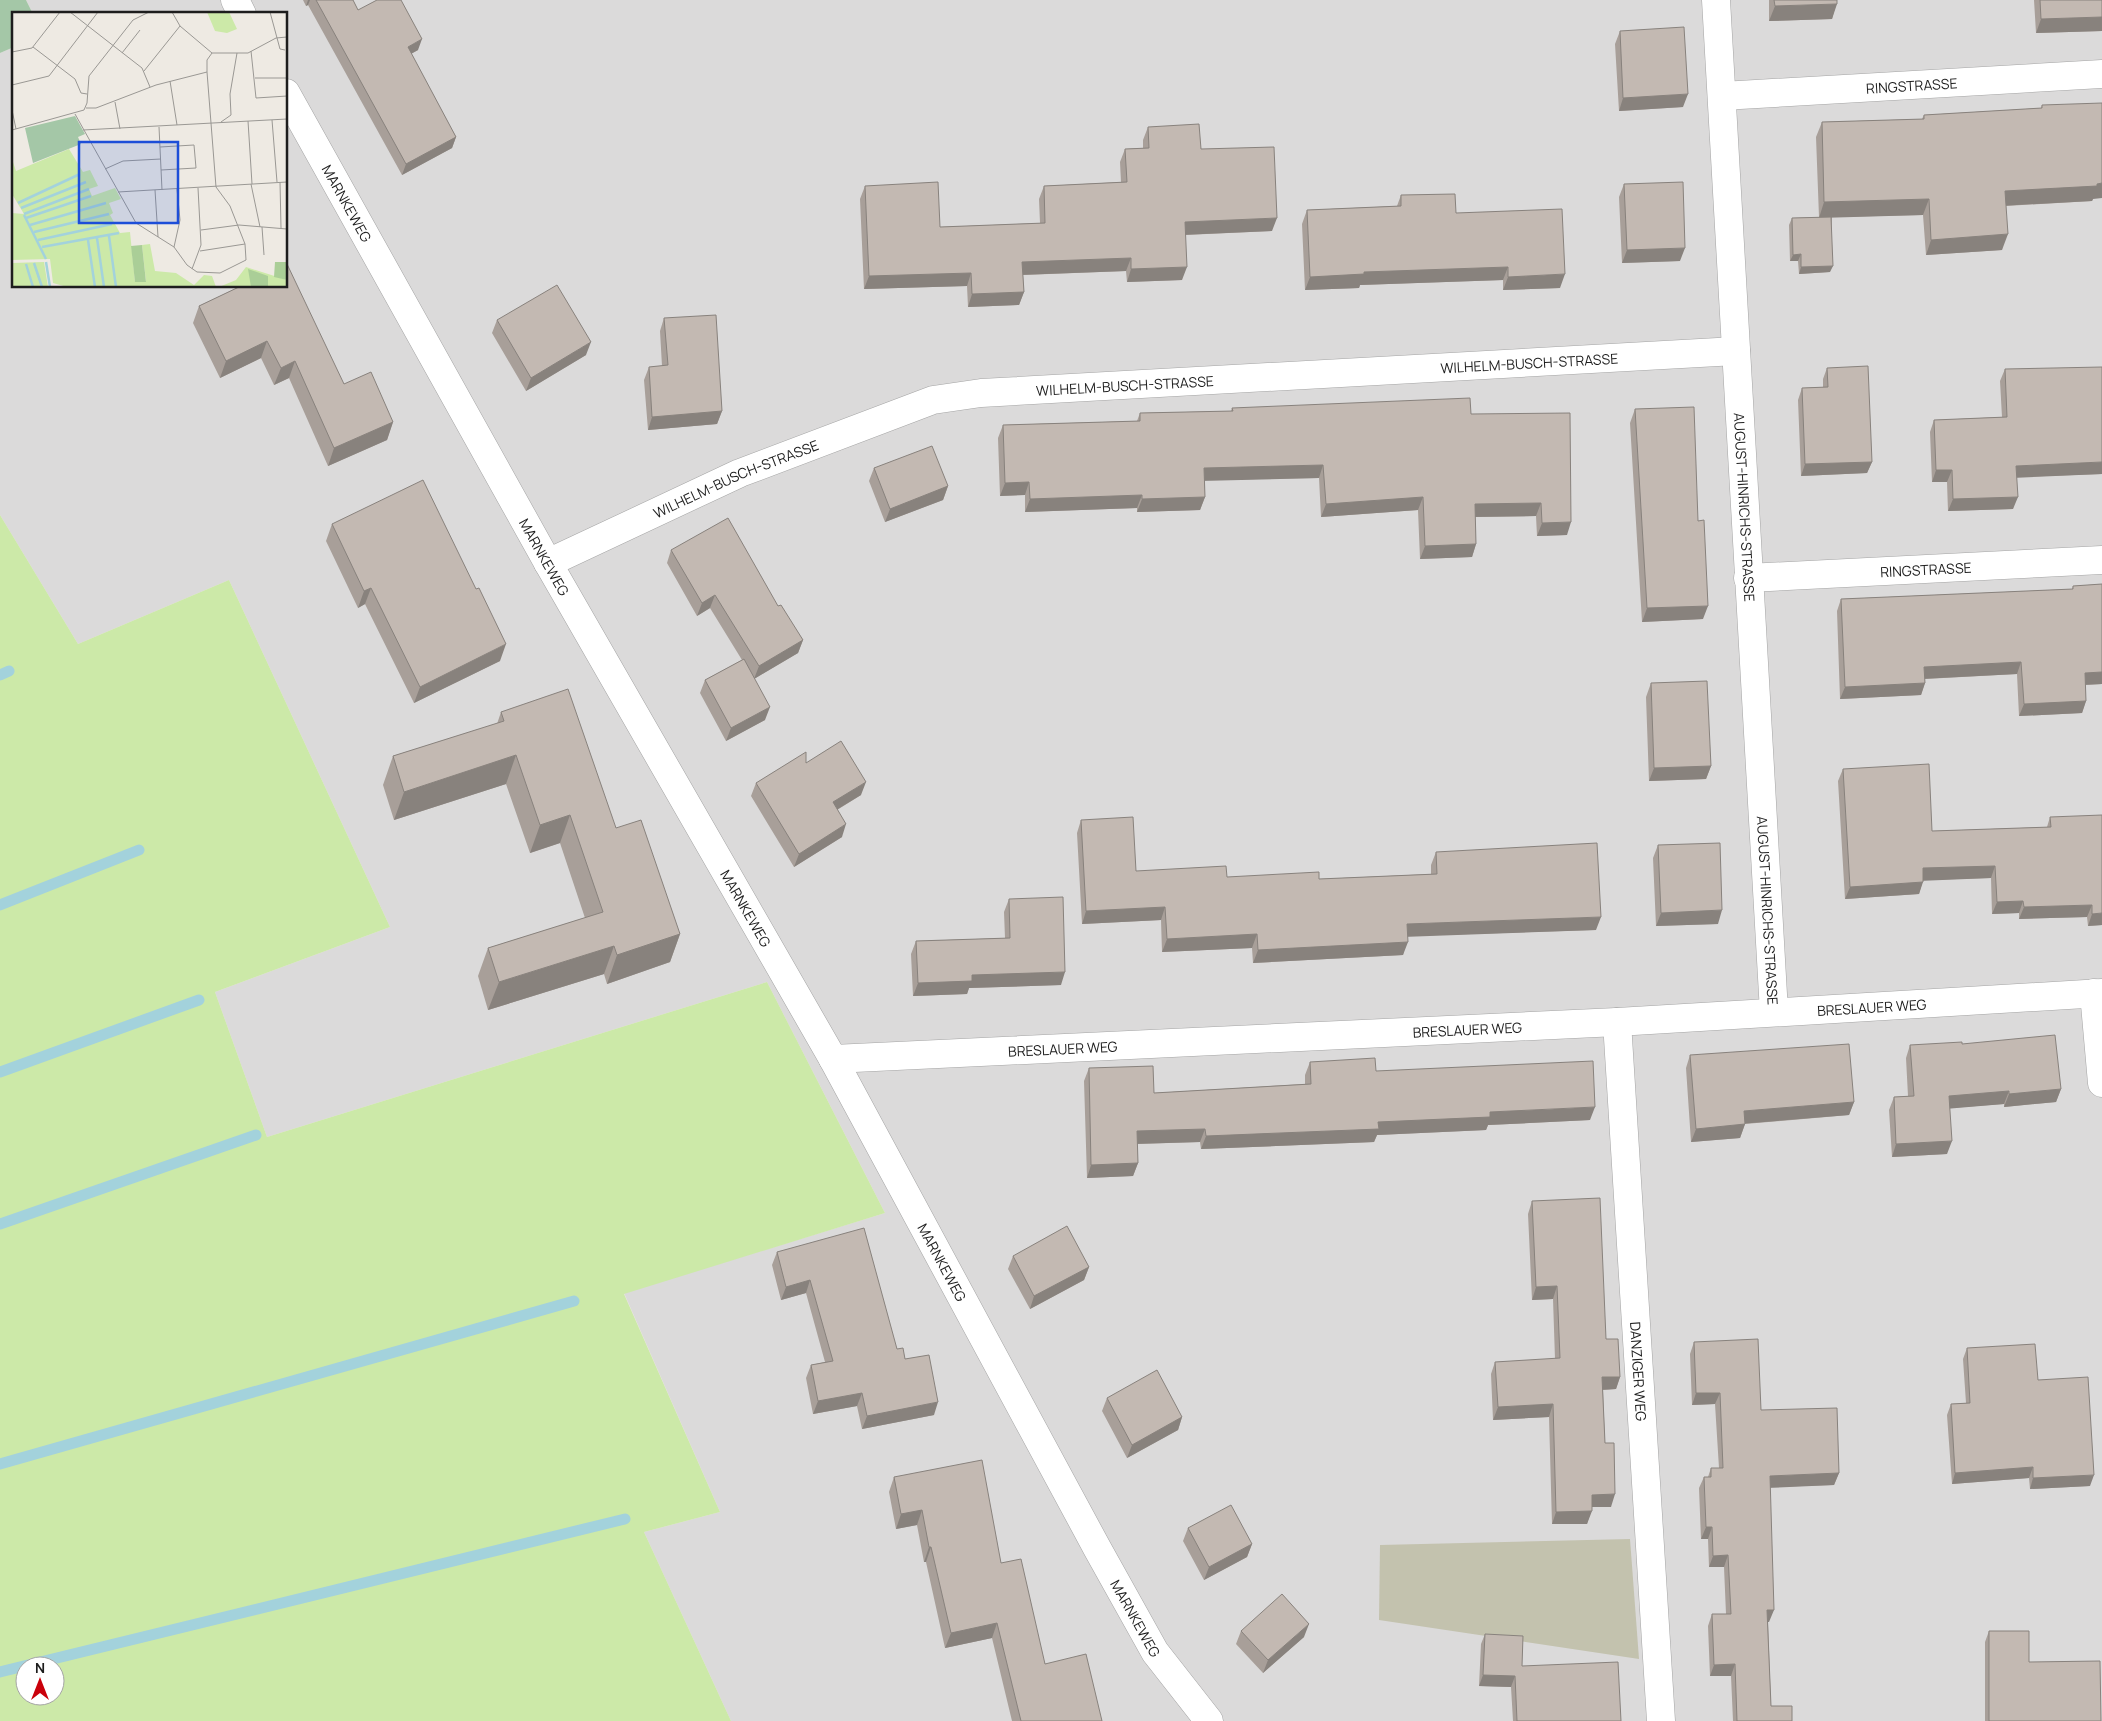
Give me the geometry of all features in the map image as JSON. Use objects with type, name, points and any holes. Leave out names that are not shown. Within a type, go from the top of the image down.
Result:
[{"type":"street","points":[[234,0],[241,12]]},
{"type":"street","name":"AUGUST-HINRICHS-STRASSE","points":[[1716,0],[1774,1012]]},
{"type":"street","name":"RINGSTRASSE","points":[[1722,96],[2102,74]]},
{"type":"street","name":"MARNKEWEG","points":[[288,97],[548,564],[833,1059],[1150,1644],[1209,1721]]},
{"type":"street","name":"WILHELM-BUSCH-STRASSE","points":[[548,564],[740,473],[933,400],[982,392],[1736,351]]},
{"type":"street","name":"RINGSTRASSE","points":[[1748,578],[2102,560]]},
{"type":"street","points":[[2098,993],[2102,1083]]},
{"type":"street","name":"BRESLAUER WEG","points":[[833,1059],[1617,1022],[2098,993]]},
{"type":"street","name":"DANZIGER WEG","points":[[1617,1022],[1661,1721]]},
{"type":"shaded area","points":[[26,0],[2102,0],[2102,1721],[731,1721],[644,1532],[720,1512],[624,1293],[885,1213],[767,982],[267,1137],[215,992],[390,927],[229,580],[78,644],[0,515],[0,53],[12,48],[12,288],[288,288],[288,12],[32,12]]},
{"type":"shaded area","points":[[1630,1539],[1639,1659],[1379,1620],[1380,1545]]},
{"type":"green space","points":[[0,0],[26,0],[32,12],[12,12],[12,48],[0,53]]},
{"type":"green space","points":[[0,515],[78,644],[229,580],[390,927],[215,992],[267,1137],[767,982],[885,1213],[624,1294],[720,1512],[644,1532],[731,1721],[0,1721]]},
{"type":"building","points":[[316,0],[353,0],[358,10],[377,0],[401,0],[422,39],[408,47],[456,137],[406,164]]},
{"type":"building","points":[[1774,0],[1837,0],[1837,4],[1775,6]]},
{"type":"building","points":[[2040,0],[2102,0],[2102,17],[2041,19]]},
{"type":"building","points":[[1684,27],[1688,94],[1623,98],[1620,31]]},
{"type":"building","points":[[2102,103],[2102,183],[2097,184],[2097,186],[2005,191],[2008,234],[1931,240],[1929,199],[1824,202],[1822,122],[1924,119],[1924,115],[2042,108],[2042,105]]},
{"type":"building","points":[[1199,124],[1201,149],[1274,147],[1277,218],[1185,222],[1187,267],[1131,269],[1131,258],[1022,262],[1024,292],[972,294],[971,273],[869,276],[865,186],[938,182],[940,227],[1045,223],[1044,186],[1127,182],[1125,149],[1149,148],[1148,127]]},
{"type":"building","points":[[1683,182],[1685,248],[1627,250],[1624,184]]},
{"type":"building","points":[[1455,194],[1456,213],[1562,209],[1565,274],[1508,277],[1508,267],[1364,272],[1364,274],[1310,277],[1307,210],[1401,206],[1401,195]]},
{"type":"building","points":[[1831,217],[1833,266],[1801,267],[1801,254],[1793,255],[1792,218]]},
{"type":"building","points":[[288,266],[344,384],[371,372],[393,422],[334,448],[295,361],[281,368],[267,341],[226,361],[199,306],[237,288],[288,288]]},
{"type":"building","points":[[557,285],[591,342],[531,378],[497,320]]},
{"type":"building","points":[[716,315],[722,411],[652,417],[649,367],[668,365],[664,318]]},
{"type":"building","points":[[1868,366],[1872,462],[1805,464],[1802,388],[1828,387],[1827,368]]},
{"type":"building","points":[[2102,367],[2102,462],[2016,466],[2018,497],[1953,499],[1952,470],[1936,470],[1934,420],[2007,417],[2005,369]]},
{"type":"building","points":[[1470,398],[1471,414],[1570,413],[1571,522],[1542,523],[1541,503],[1475,504],[1476,544],[1425,546],[1423,497],[1326,504],[1323,465],[1204,468],[1205,497],[1142,499],[1142,495],[1030,499],[1029,482],[1005,483],[1003,425],[1140,421],[1140,413],[1233,411],[1232,408]]},
{"type":"building","points":[[1694,407],[1698,521],[1704,520],[1708,606],[1647,608],[1635,409]]},
{"type":"building","points":[[932,446],[948,486],[890,509],[874,468]]},
{"type":"building","points":[[423,480],[476,589],[479,588],[506,644],[420,687],[371,588],[364,591],[332,524]]},
{"type":"building","points":[[728,518],[778,606],[781,605],[803,640],[759,666],[715,595],[702,603],[671,550]]},
{"type":"building","points":[[2102,584],[2102,672],[2085,673],[2086,701],[2024,704],[2021,662],[1924,667],[1925,683],[1845,687],[1841,599],[2073,589],[2073,586]]},
{"type":"building","points":[[744,659],[770,707],[731,728],[705,680]]},
{"type":"building","points":[[1707,681],[1711,766],[1654,768],[1651,683]]},
{"type":"building","points":[[568,689],[616,828],[641,820],[680,934],[617,955],[614,946],[499,982],[488,948],[603,912],[570,815],[540,825],[516,755],[404,792],[393,756],[504,721],[501,712]]},
{"type":"building","points":[[841,741],[866,782],[833,802],[846,824],[799,854],[756,783],[806,752],[806,763]]},
{"type":"building","points":[[1929,764],[1932,831],[2051,827],[2050,817],[2102,815],[2102,913],[2092,914],[2092,905],[2024,907],[2023,901],[1997,902],[1995,866],[1923,868],[1923,882],[1850,887],[1843,769]]},
{"type":"building","points":[[1133,817],[1136,871],[1226,866],[1227,877],[1319,872],[1319,879],[1437,874],[1436,852],[1597,843],[1601,917],[1407,924],[1408,942],[1258,950],[1257,934],[1167,939],[1165,907],[1086,911],[1081,820]]},
{"type":"building","points":[[1720,843],[1722,910],[1661,913],[1658,845]]},
{"type":"building","points":[[1063,897],[1065,972],[972,975],[972,981],[918,983],[916,941],[1010,938],[1009,899]]},
{"type":"building","points":[[2055,1035],[2061,1089],[2009,1094],[2009,1091],[1949,1096],[1952,1141],[1896,1144],[1894,1097],[1914,1096],[1910,1045],[1962,1042],[1962,1044]]},
{"type":"building","points":[[1849,1044],[1854,1102],[1744,1111],[1745,1124],[1696,1129],[1690,1055]]},
{"type":"building","points":[[1375,1058],[1376,1071],[1593,1061],[1595,1107],[1490,1112],[1490,1117],[1378,1122],[1379,1129],[1206,1136],[1205,1129],[1137,1131],[1138,1163],[1091,1165],[1089,1068],[1153,1066],[1154,1093],[1311,1084],[1310,1062]]},
{"type":"building","points":[[1600,1198],[1606,1339],[1618,1339],[1620,1377],[1602,1377],[1605,1443],[1614,1443],[1615,1494],[1592,1495],[1592,1511],[1556,1512],[1553,1404],[1498,1407],[1495,1362],[1560,1358],[1557,1286],[1536,1287],[1532,1201]]},
{"type":"building","points":[[1067,1226],[1089,1267],[1034,1296],[1013,1256]]},
{"type":"building","points":[[864,1228],[897,1349],[903,1348],[905,1359],[929,1355],[938,1402],[867,1416],[862,1393],[818,1401],[811,1365],[833,1361],[810,1280],[786,1287],[777,1252]]},
{"type":"building","points":[[1758,1339],[1761,1410],[1837,1408],[1839,1473],[1770,1476],[1774,1610],[1767,1610],[1771,1706],[1792,1706],[1792,1721],[1737,1721],[1735,1664],[1714,1665],[1712,1614],[1731,1614],[1728,1555],[1713,1556],[1712,1527],[1706,1527],[1704,1477],[1711,1477],[1711,1468],[1723,1468],[1720,1393],[1696,1393],[1694,1342]]},
{"type":"building","points":[[2035,1344],[2038,1380],[2088,1377],[2094,1475],[2033,1478],[2033,1467],[1955,1473],[1951,1404],[1970,1403],[1967,1348]]},
{"type":"building","points":[[1157,1370],[1182,1417],[1132,1445],[1107,1398]]},
{"type":"building","points":[[982,1460],[1001,1563],[1021,1559],[1045,1664],[1086,1654],[1102,1721],[1021,1721],[997,1623],[951,1633],[931,1547],[929,1547],[922,1510],[901,1514],[894,1477]]},
{"type":"building","points":[[1231,1505],[1252,1544],[1209,1567],[1188,1528]]},
{"type":"building","points":[[1282,1594],[1309,1624],[1268,1660],[1241,1631]]},
{"type":"building","points":[[1989,1631],[2029,1631],[2029,1662],[2100,1661],[2101,1721],[1989,1721]]},
{"type":"building","points":[[1485,1634],[1523,1636],[1522,1666],[1618,1662],[1621,1721],[1517,1721],[1515,1676],[1483,1675]]},
{"type":"waterway","points":[[0,675],[9,671]]},
{"type":"waterway","points":[[0,905],[139,850]]},
{"type":"waterway","points":[[0,1072],[199,1000]]},
{"type":"waterway","points":[[0,1224],[256,1135]]},
{"type":"waterway","points":[[0,1464],[574,1301]]},
{"type":"waterway","points":[[0,1672],[625,1519]]}]
